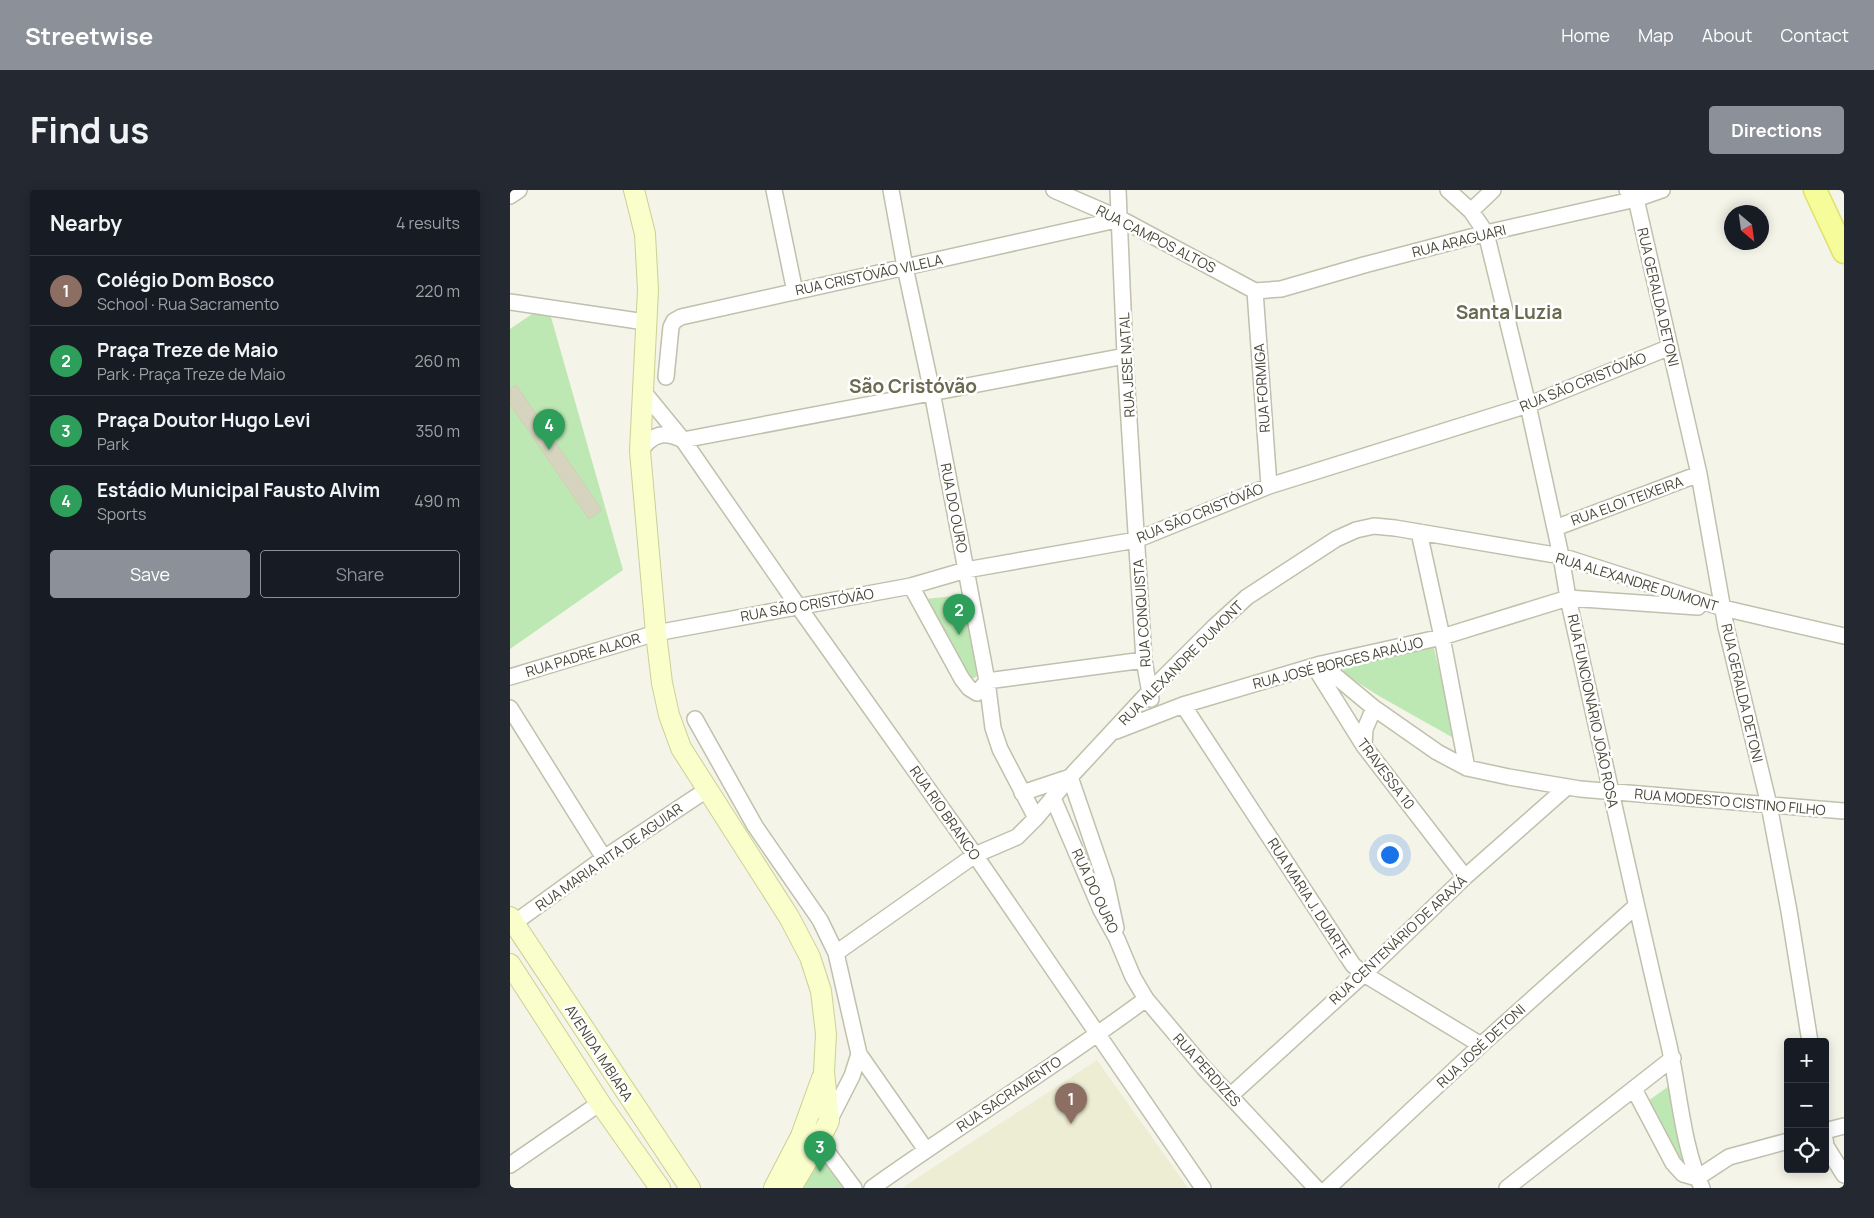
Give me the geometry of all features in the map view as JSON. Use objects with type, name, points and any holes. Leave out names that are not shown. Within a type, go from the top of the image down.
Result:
[{"type":"main road","points":[[634,190],[645,234],[648,290],[640,451],[656,633],[662,683],[669,715],[681,748],[790,918],[810,956],[824,1008],[826,1034],[824,1072],[828,1121],[819,1141],[780,1188]]},
{"type":"main road","points":[[1815,190],[1844,252]]},
{"type":"main road","name":"AVENIDA IMBIARA","points":[[511,922],[690,1188]]},
{"type":"main road","name":"AVENIDA IMBIARA","points":[[510,964],[600,1102],[660,1188]]},
{"type":"main road","points":[[780,1188],[824,1072]]},
{"type":"street","points":[[510,196],[519,190]]},
{"type":"street","points":[[774,190],[795,292]]},
{"type":"street","name":"RUA DO OURO","points":[[890,190],[932,392],[987,681],[993,728],[1000,749],[1036,818]]},
{"type":"street","name":"RUA CAMPOS ALTOS","points":[[1054,190],[1120,219],[1256,291]]},
{"type":"street","name":"RUA JESE NATAL","points":[[1118,190],[1125,356],[1136,540]]},
{"type":"street","points":[[1448,190],[1471,211],[1486,233]]},
{"type":"street","points":[[1471,211],[1493,190]]},
{"type":"street","name":"RUA ARAGUARI","points":[[1256,291],[1281,289],[1364,265],[1631,195],[1662,190]]},
{"type":"street","name":"RUA GERALDA DETONI","points":[[1631,195],[1670,347],[1699,474],[1722,608],[1769,805],[1789,911],[1809,1038]]},
{"type":"street","name":"RUA CRISTÓVÃO VILELA","points":[[666,377],[671,327],[674,320],[690,314],[1120,219]]},
{"type":"street","name":"RUA FUNCIONÁRIO JOÃO ROSA","points":[[1486,233],[1528,405],[1561,556],[1568,598],[1636,906],[1672,1058],[1690,1153],[1700,1183]]},
{"type":"street","name":"RUA FORMIGA","points":[[1256,291],[1269,486]]},
{"type":"street","points":[[510,302],[645,322]]},
{"type":"street","name":"RUA SÃO CRISTÓVÃO","points":[[656,633],[911,586],[966,570],[1136,540],[1269,486],[1528,405],[1670,347]]},
{"type":"street","points":[[640,451],[647,441],[657,436],[670,434],[683,440],[1125,356]]},
{"type":"street","name":"RUA RIO BRANCO","points":[[642,390],[683,440],[975,855],[1203,1188]]},
{"type":"street","name":"RUA ELOI TEIXEIRA","points":[[1554,528],[1699,474]]},
{"type":"street","name":"RUA ALEXANDRE DUMONT","points":[[836,953],[975,855],[1017,836],[1036,818],[1070,777],[1150,691],[1213,628],[1247,598],[1336,539],[1356,530],[1374,526],[1561,556],[1722,608],[1844,636]]},
{"type":"street","points":[[1419,532],[1442,637],[1467,768]]},
{"type":"street","name":"RUA CONQUISTA","points":[[1136,540],[1144,660],[1155,715]]},
{"type":"street","points":[[911,586],[962,679],[969,688],[977,693],[987,681],[1144,660]]},
{"type":"street","points":[[1568,598],[1722,608]]},
{"type":"street","name":"RUA JOSÉ BORGES ARAÚJO","points":[[1110,734],[1183,705],[1318,665],[1442,637],[1568,598]]},
{"type":"street","name":"RUA PADRE ALAOR","points":[[510,677],[656,633]]},
{"type":"street","name":"RUA MODESTO CISTINO FILHO","points":[[1318,665],[1374,708],[1438,752],[1467,768],[1567,787],[1844,811]]},
{"type":"street","name":"TRAVESSA 10","points":[[1318,665],[1364,746],[1464,876]]},
{"type":"street","name":"RUA MARIA J. DUARTE","points":[[1183,705],[1354,965],[1364,974],[1481,1045]]},
{"type":"street","points":[[510,708],[604,858]]},
{"type":"street","points":[[1364,746],[1364,729],[1374,708]]},
{"type":"street","points":[[695,718],[755,826],[820,920],[836,953],[858,1054],[926,1150]]},
{"type":"street","points":[[1022,793],[1070,777]]},
{"type":"street","name":"RUA DO OURO","points":[[1070,777],[1106,882],[1117,939]]},
{"type":"street","name":"RUA CENTENÁRIO DE ARAXÁ","points":[[1230,1096],[1364,974],[1464,876],[1567,787]]},
{"type":"street","name":"RUA MARIA RITA DE AGUIAR","points":[[511,922],[708,789]]},
{"type":"street","name":"RUA DO OURO","points":[[1053,798],[1101,910],[1117,939]]},
{"type":"street","name":"RUA JOSÉ DETONI","points":[[1328,1188],[1481,1045],[1636,906]]},
{"type":"street","name":"RUA PERDIZES","points":[[1117,939],[1132,977],[1146,999],[1204,1068],[1316,1188]]},
{"type":"street","name":"RUA SACRAMENTO","points":[[872,1188],[1098,1035],[1146,999]]},
{"type":"street","points":[[828,1121],[852,1076],[858,1054]]},
{"type":"street","points":[[1507,1188],[1672,1058]]},
{"type":"street","points":[[1634,1089],[1673,1163],[1683,1174],[1700,1183],[1729,1156],[1784,1142]]},
{"type":"street","points":[[510,1165],[600,1102]]},
{"type":"street","points":[[1829,1130],[1844,1126]]},
{"type":"street","points":[[819,1141],[854,1188]]},
{"type":"street","points":[[1829,1151],[1844,1175]]},
{"type":"shaded area","points":[[1097,1060],[1188,1188],[902,1188]]},
{"type":"green space","points":[[535,312],[551,317],[623,570],[510,649],[510,329]]},
{"type":"green space","points":[[964,595],[979,675],[974,678],[967,671],[925,599]]},
{"type":"green space","points":[[1433,645],[1457,740],[1379,696],[1335,668]]},
{"type":"green space","points":[[1672,1084],[1690,1172],[1680,1165],[1645,1103]]},
{"type":"green space","points":[[819,1156],[843,1188],[797,1188]]},
{"type":"building","points":[[516,385],[602,510],[589,519],[510,404],[510,389]]},
{"type":"place","name":"Estádio Municipal Fausto Alvim","points":[[549,450]]},
{"type":"place","name":"Praça Treze de Maio","points":[[959,635]]},
{"type":"place","name":"Colégio Dom Bosco","points":[[1071,1124]]},
{"type":"place","name":"Praça Doutor Hugo Levi","points":[[820,1172]]},
{"type":"district","name":"Santa Luzia","points":[[1509,312]]},
{"type":"district","name":"São Cristóvão","points":[[913,386]]}]
